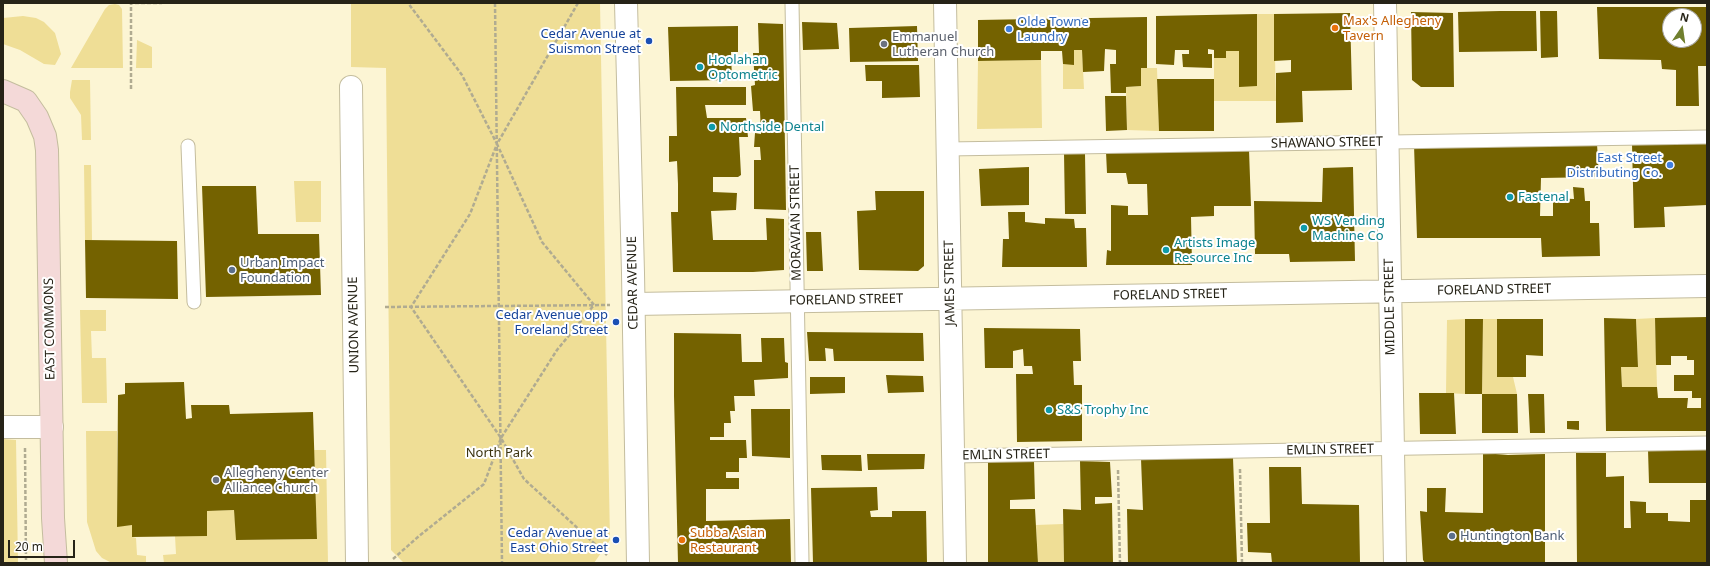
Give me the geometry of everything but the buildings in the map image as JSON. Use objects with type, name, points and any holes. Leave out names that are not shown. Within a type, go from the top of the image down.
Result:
[{"type":"main road","name":"EAST COMMONS","points":[[3,91],[26,101],[37,116],[45,136],[47,150],[56,563]]},
{"type":"street","name":"CEDAR AVENUE","points":[[626,3],[634,304],[638,563]]},
{"type":"street","name":"JAMES STREET","points":[[945,3],[955,563]]},
{"type":"street","name":"MIDDLE STREET","points":[[1385,3],[1395,563]]},
{"type":"street","name":"UNION AVENUE","points":[[351,87],[357,563]]},
{"type":"street","name":"FORELAND STREET","points":[[634,304],[1707,286]]},
{"type":"street","points":[[3,427],[52,427]]},
{"type":"lane","name":"MORAVIAN STREET","points":[[792,3],[802,563]]},
{"type":"lane","name":"SHAWANO STREET","points":[[948,149],[1707,137]]},
{"type":"lane","points":[[188,146],[194,302]]},
{"type":"lane","name":"EMLIN STREET","points":[[954,456],[1707,443]]},
{"type":"path","points":[[131,89],[131,3],[162,3]]},
{"type":"path","points":[[408,3],[462,75],[497,144],[542,242],[594,305]]},
{"type":"path","points":[[495,3],[502,563]]},
{"type":"path","points":[[411,307],[470,214],[497,144],[578,3]]},
{"type":"path","points":[[394,559],[419,536],[484,484],[501,438],[557,350],[594,305]]},
{"type":"path","points":[[385,307],[610,305]]},
{"type":"path","points":[[411,307],[501,438],[524,479],[607,555]]},
{"type":"path","points":[[24,442],[26,563]]},
{"type":"path","points":[[1239,464],[1242,563]]},
{"type":"path","points":[[1118,467],[1120,563]]},
{"type":"green space","name":"North Park","points":[[351,3],[600,3],[610,540],[594,563],[404,563],[391,550],[386,68],[351,67]]},
{"type":"green space","points":[[109,5],[119,5],[122,9],[123,68],[71,68],[105,9]]},
{"type":"green space","points":[[1257,14],[1274,14],[1276,101],[1214,101],[1214,58],[1225,58],[1226,51],[1239,51],[1239,87]]},
{"type":"green space","points":[[23,16],[36,18],[44,22],[55,33],[61,54],[55,65],[44,64],[20,50],[3,44],[3,18]]},
{"type":"green space","points":[[137,40],[152,47],[152,68],[136,68]]},
{"type":"green space","points":[[1074,50],[1082,50],[1084,89],[1063,89],[1063,64],[1074,64]]},
{"type":"green space","points":[[1041,60],[1042,128],[977,129],[978,61]]},
{"type":"green space","points":[[1141,68],[1157,68],[1159,131],[1127,130],[1126,87],[1141,86]]},
{"type":"green space","points":[[72,80],[90,80],[91,140],[82,140],[81,115],[70,98]]},
{"type":"green space","points":[[84,165],[91,165],[92,240],[85,240]]},
{"type":"green space","points":[[294,181],[321,181],[321,222],[296,222]]},
{"type":"green space","points":[[80,310],[106,310],[106,331],[91,331],[92,358],[106,358],[107,403],[82,403]]},
{"type":"green space","points":[[1655,318],[1657,387],[1622,387],[1621,367],[1638,367],[1636,319]]},
{"type":"green space","points":[[1465,319],[1465,394],[1446,393],[1447,320]]},
{"type":"green space","points":[[1483,319],[1497,319],[1497,377],[1513,377],[1517,394],[1482,394]]},
{"type":"green space","points":[[86,431],[117,431],[117,526],[132,525],[132,537],[136,538],[137,555],[146,556],[146,563],[112,563],[102,558],[96,551],[87,522]]},
{"type":"green space","points":[[3,439],[16,440],[18,563],[3,563]]},
{"type":"green space","points":[[314,450],[326,450],[328,563],[164,563],[163,555],[176,554],[175,536],[207,535],[207,511],[234,510],[237,540],[317,539]]},
{"type":"green space","points":[[1063,524],[1064,563],[1038,563],[1036,525]]},
{"type":"place","name":"Max's Allegheny Tavern","points":[[1335,28]]},
{"type":"place","name":"Olde Towne Laundry","points":[[1009,29]]},
{"type":"place","name":"Cedar Avenue at Suismon Street","points":[[649,41]]},
{"type":"place","name":"Emmanuel Lutheran Church","points":[[884,44]]},
{"type":"place","name":"Hoolahan Optometric","points":[[700,67]]},
{"type":"place","name":"Northside Dental","points":[[712,127]]},
{"type":"place","name":"East Street Distributing Co.","points":[[1670,165]]},
{"type":"place","name":"Fastenal","points":[[1510,197]]},
{"type":"place","name":"WS Vending Machine Co","points":[[1304,228]]},
{"type":"place","name":"Artists Image Resource Inc","points":[[1166,250]]},
{"type":"place","name":"Urban Impact Foundation","points":[[232,270]]},
{"type":"place","name":"Cedar Avenue opp Foreland Street","points":[[616,322]]},
{"type":"place","name":"S&S Trophy Inc","points":[[1049,410]]},
{"type":"place","name":"Allegheny Center Alliance Church","points":[[216,480]]},
{"type":"place","name":"Huntington Bank","points":[[1452,536]]},
{"type":"place","name":"Cedar Avenue at East Ohio Street","points":[[616,540]]},
{"type":"place","name":"Subba Asian Restaurant","points":[[682,540]]}]
